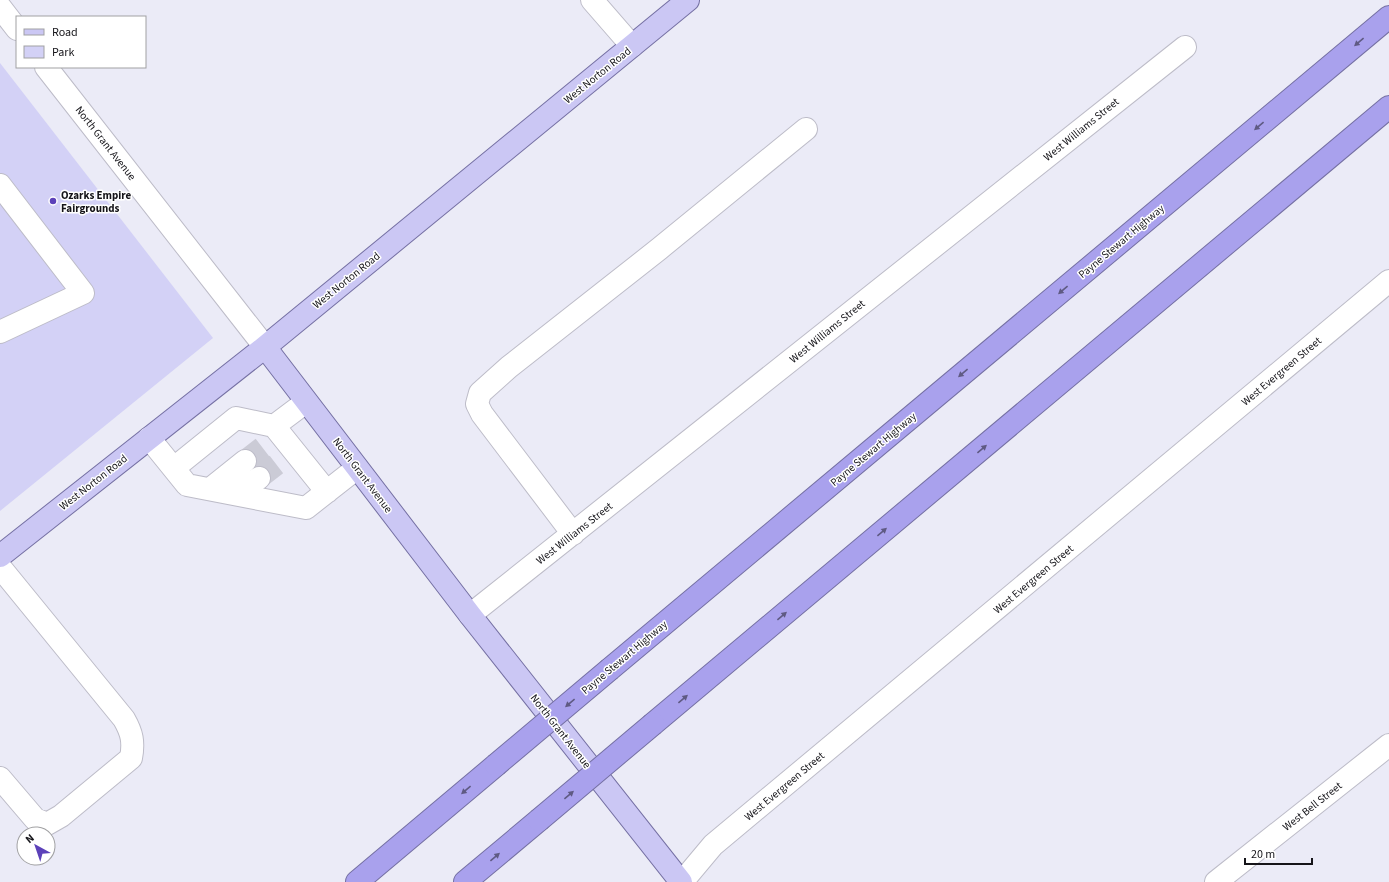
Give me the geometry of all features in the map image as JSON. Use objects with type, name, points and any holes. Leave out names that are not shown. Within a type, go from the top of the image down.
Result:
[{"type":"highway","name":"Payne Stewart Highway","points":[[357,882],[1389,17]]},
{"type":"highway","points":[[465,882],[1389,107]]},
{"type":"main road","name":"West Norton Road","points":[[0,556],[265,347],[688,0]]},
{"type":"main road","name":"North Grant Avenue","points":[[265,347],[470,615],[681,882]]},
{"type":"street","points":[[592,0],[632,46]]},
{"type":"street","points":[[0,7],[16,28]]},
{"type":"street","name":"West Williams Street","points":[[470,615],[1184,47]]},
{"type":"street","name":"North Grant Avenue","points":[[47,68],[265,347]]},
{"type":"street","points":[[573,534],[482,414],[477,404],[480,393],[509,366],[659,249],[806,129]]},
{"type":"street","points":[[0,185],[83,293],[0,332]]},
{"type":"street","name":"West Evergreen Street","points":[[681,882],[713,845],[1389,281]]},
{"type":"street","points":[[274,434],[306,402]]},
{"type":"street","points":[[174,468],[236,418],[274,434],[287,456],[327,492]]},
{"type":"street","points":[[149,438],[187,485],[306,508],[357,468]]},
{"type":"street","points":[[210,489],[245,461]]},
{"type":"street","points":[[238,494],[259,478]]},
{"type":"street","points":[[0,567],[124,719],[132,735],[133,747],[131,758],[61,816],[47,824],[35,819],[0,778]]},
{"type":"street","name":"West Bell Street","points":[[1216,882],[1389,745]]},
{"type":"green space","name":"Ozarks Empire Fairgrounds","points":[[0,63],[213,338],[0,511]]},
{"type":"tunnel","points":[[245,461],[267,444]]},
{"type":"tunnel","points":[[259,478],[281,461]]},
{"type":"place","name":"Ozarks Empire Fairgrounds","points":[[53,201]]}]
